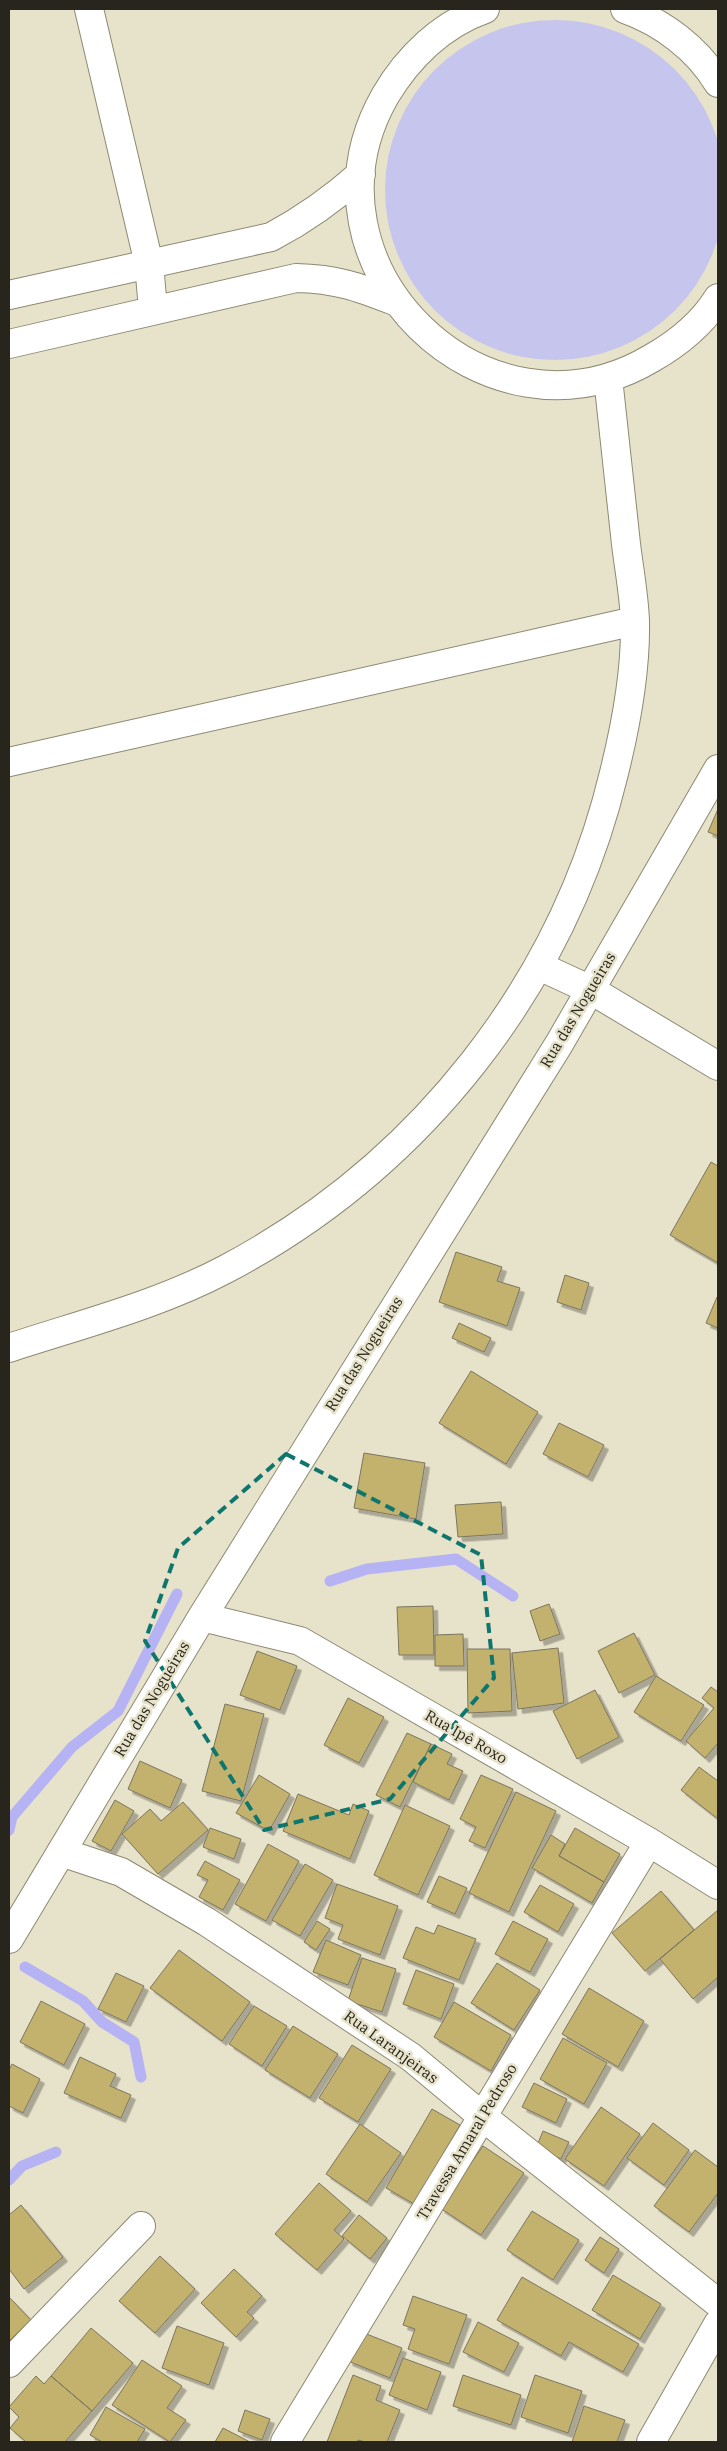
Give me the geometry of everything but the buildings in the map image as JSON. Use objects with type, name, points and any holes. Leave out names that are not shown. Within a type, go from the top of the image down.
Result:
[{"type":"street","points":[[89,9],[149,264],[154,309]]},
{"type":"street","points":[[485,9],[442,31],[416,53],[395,79],[378,109],[366,140],[361,174],[361,208],[368,241],[379,273],[397,302],[419,328],[445,350],[475,367],[507,378],[540,384],[575,384],[608,378],[640,366],[670,348],[696,327],[718,298]]},
{"type":"street","points":[[633,10],[666,29],[693,51],[718,83]]},
{"type":"street","points":[[9,295],[271,237],[296,224],[330,202],[361,174]]},
{"type":"street","points":[[9,344],[154,309],[296,278],[329,279],[356,286],[397,302]]},
{"type":"street","points":[[9,1348],[169,1296],[225,1270],[271,1244],[330,1204],[379,1165],[423,1122],[465,1075],[502,1026],[539,966],[563,919],[587,862],[607,804],[624,726],[635,621],[608,378]]},
{"type":"street","points":[[9,762],[635,621]]},
{"type":"street","name":"Rua das Nogueiras","points":[[9,1939],[202,1616],[591,990],[718,769]]},
{"type":"street","points":[[539,966],[591,990],[718,1066]]},
{"type":"street","name":"Rua Ipê Roxo","points":[[202,1616],[300,1641],[649,1842],[718,1885]]},
{"type":"street","name":"Travessa Amaral Pedroso","points":[[285,2442],[649,1842]]},
{"type":"street","name":"Rua Laranjeiras","points":[[61,1852],[121,1872],[207,1922],[411,2057],[483,2117],[718,2303]]},
{"type":"street","points":[[9,2363],[141,2226]]},
{"type":"street","points":[[651,2442],[718,2324]]},
{"type":"highlighted area","points":[[286,1454],[481,1555],[494,1678],[390,1799],[264,1830],[145,1641],[178,1548]]},
{"type":"shaded area","points":[[555,20],[588,23],[620,33],[649,49],[675,70],[696,96],[712,125],[722,157],[725,190],[722,223],[712,255],[696,284],[675,310],[649,331],[620,347],[588,357],[555,360],[522,357],[490,347],[461,331],[435,310],[414,284],[398,255],[388,223],[385,190],[388,157],[398,125],[414,96],[435,70],[461,49],[490,33],[522,23]]},
{"type":"waterway","points":[[330,1581],[367,1569],[456,1559],[513,1596]]},
{"type":"waterway","points":[[9,1830],[12,1817],[72,1747],[118,1711],[177,1594]]},
{"type":"waterway","points":[[25,1967],[83,2001],[102,2022],[134,2042],[141,2077]]},
{"type":"waterway","points":[[9,2180],[22,2166],[56,2152]]}]
